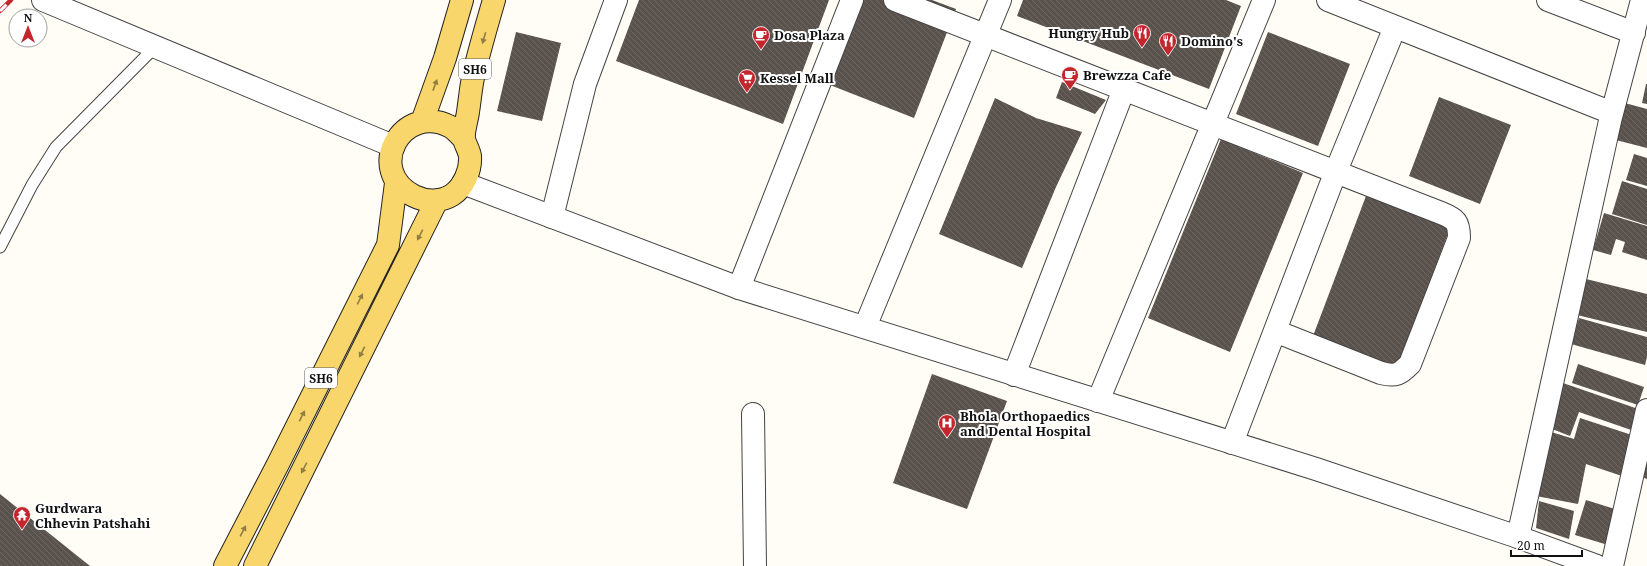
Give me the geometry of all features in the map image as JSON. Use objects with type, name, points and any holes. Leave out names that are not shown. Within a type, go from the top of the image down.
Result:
[{"type":"main road","name":"SH6","points":[[422,122],[445,58],[462,0]]},
{"type":"main road","name":"SH6","points":[[464,183],[469,170],[470,155],[464,139],[473,74],[494,0]]},
{"type":"main road","points":[[393,146],[396,140],[408,127],[422,122],[439,122],[452,128],[464,139]]},
{"type":"main road","name":"SH6","points":[[225,566],[388,245],[396,183],[391,169],[391,152],[393,146]]},
{"type":"main road","points":[[396,183],[404,191],[422,200],[437,200],[452,195],[464,183]]},
{"type":"main road","name":"SH6","points":[[255,566],[437,200]]},
{"type":"street","points":[[43,0],[393,146]]},
{"type":"street","points":[[552,217],[585,84],[616,0]]},
{"type":"street","points":[[739,288],[852,0]]},
{"type":"street","points":[[895,0],[1336,171],[1453,218],[1459,227],[1459,238],[1410,364],[1402,372],[1391,375],[1381,373],[1275,330]]},
{"type":"street","points":[[865,327],[1000,0]]},
{"type":"street","points":[[1098,401],[1264,0]]},
{"type":"street","points":[[1328,0],[1612,113]]},
{"type":"street","points":[[1548,0],[1637,47]]},
{"type":"street","points":[[1518,537],[1612,113],[1637,47],[1642,0]]},
{"type":"street","points":[[1232,443],[1336,171],[1395,27]]},
{"type":"street","points":[[1014,375],[1124,89]]},
{"type":"street","points":[[464,183],[739,288],[1316,469],[1518,537],[1597,566]]},
{"type":"street","points":[[1612,566],[1647,410]]},
{"type":"street","points":[[753,414],[755,566]]},
{"type":"lane","points":[[0,247],[32,185],[56,147],[156,47]]},
{"type":"building","name":"Kessel Mall","points":[[639,0],[829,0],[783,124],[616,61]]},
{"type":"building","points":[[863,0],[932,0],[956,9],[914,118],[830,85]]},
{"type":"building","points":[[1023,0],[1226,0],[1241,6],[1209,89],[1017,16]]},
{"type":"building","points":[[516,32],[561,43],[542,121],[497,111]]},
{"type":"building","points":[[1268,32],[1350,64],[1318,146],[1236,114]]},
{"type":"building","name":"Brewzza Cafe","points":[[1062,82],[1106,100],[1095,114],[1056,98]]},
{"type":"building","points":[[1647,84],[1647,104],[1642,103]]},
{"type":"building","points":[[1439,97],[1511,125],[1480,204],[1409,176]]},
{"type":"building","points":[[995,98],[1036,118],[1082,132],[1056,187],[1022,268],[939,234]]},
{"type":"building","points":[[1621,102],[1647,109],[1647,148],[1612,139]]},
{"type":"building","points":[[1221,139],[1303,173],[1230,352],[1148,318]]},
{"type":"building","points":[[1634,154],[1647,158],[1647,186],[1626,180]]},
{"type":"building","points":[[1622,181],[1647,189],[1647,225],[1612,214]]},
{"type":"building","points":[[1366,196],[1450,228],[1395,375],[1310,344]]},
{"type":"building","points":[[1604,213],[1647,226],[1647,260],[1622,252],[1625,242],[1616,239],[1611,255],[1593,250]]},
{"type":"building","points":[[1586,279],[1647,294],[1647,332],[1577,315]]},
{"type":"building","points":[[1579,318],[1647,337],[1647,357],[1645,365],[1571,344]]},
{"type":"building","points":[[1578,364],[1644,387],[1638,405],[1572,383]]},
{"type":"building","points":[[932,374],[1007,401],[967,509],[893,483]]},
{"type":"building","points":[[1563,383],[1644,411],[1637,432],[1579,412],[1570,436],[1547,427]]},
{"type":"building","points":[[1580,418],[1641,438],[1628,478],[1586,464],[1578,504],[1536,496],[1548,431],[1574,439]]},
{"type":"building","points":[[1647,461],[1647,479],[1642,477]]},
{"type":"building","name":"Gurdwara Chhevin Patshahi","points":[[0,494],[90,566],[0,566]]},
{"type":"building","points":[[1586,500],[1618,510],[1608,545],[1575,535]]},
{"type":"building","points":[[1539,501],[1574,511],[1569,539],[1536,528]]},
{"type":"railway","points":[[0,11],[11,0]]},
{"type":"place","name":"Hungry Hub","points":[[1142,48]]},
{"type":"place","name":"Dosa Plaza","points":[[761,50]]},
{"type":"place","name":"Domino's","points":[[1168,56]]},
{"type":"place","name":"Brewzza Cafe","points":[[1070,90]]},
{"type":"place","name":"Kessel Mall","points":[[747,93]]},
{"type":"place","name":"Bhola Orthopaedics and Dental Hospital","points":[[947,438]]},
{"type":"place","name":"Gurdwara Chhevin Patshahi","points":[[22,530]]}]
